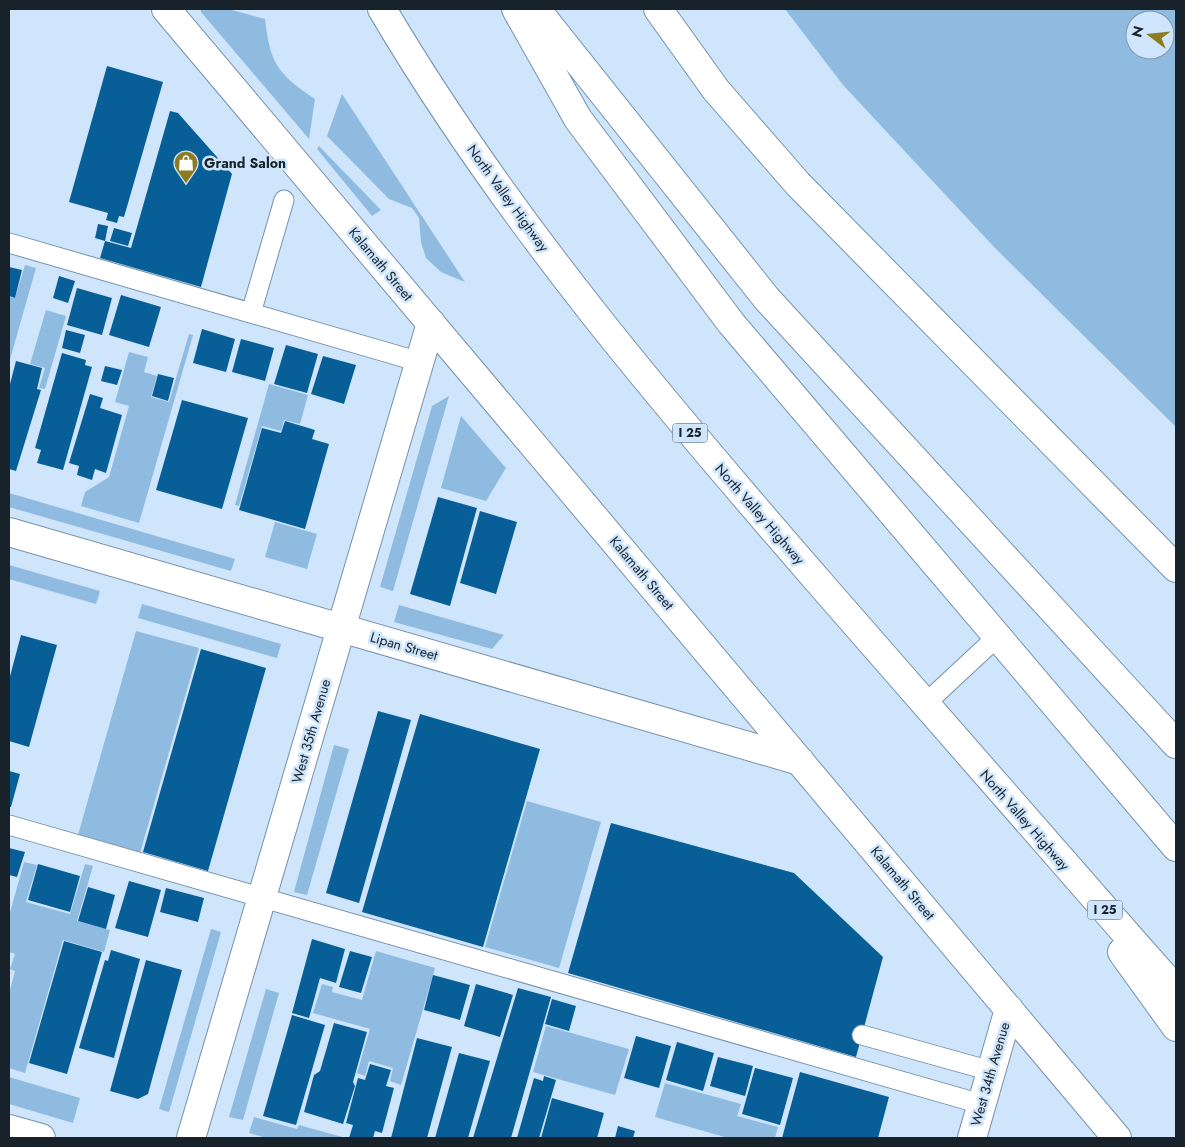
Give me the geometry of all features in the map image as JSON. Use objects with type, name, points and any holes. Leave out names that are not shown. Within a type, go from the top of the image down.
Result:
[{"type":"main road","name":"Kalamath Street","points":[[166,9],[1117,1138]]},
{"type":"main road","name":"North Valley Highway","points":[[382,9],[426,84],[494,180],[690,434],[1033,830],[1176,990]]},
{"type":"main road","points":[[516,9],[578,119],[731,323],[1176,847]]},
{"type":"main road","points":[[536,9],[767,299],[1176,744]]},
{"type":"main road","points":[[658,9],[716,90],[798,184],[1176,568]]},
{"type":"main road","name":"West 35th Avenue","points":[[191,1138],[431,323]]},
{"type":"main road","name":"Lipan Street","points":[[9,532],[800,761]]},
{"type":"main road","points":[[1033,830],[1176,1028]]},
{"type":"main road","name":"West 34th Avenue","points":[[972,1138],[1008,1009]]},
{"type":"main road","points":[[9,1129],[41,1138]]},
{"type":"lane","points":[[252,314],[284,200]]},
{"type":"lane","points":[[9,243],[420,362]]},
{"type":"lane","points":[[925,704],[997,637]]},
{"type":"lane","points":[[9,826],[981,1104]]},
{"type":"lane","points":[[862,1035],[991,1071]]},
{"type":"shaded area","points":[[201,9],[228,9],[265,19],[270,47],[278,66],[284,75],[315,99],[309,139],[201,12]]},
{"type":"shaded area","points":[[785,9],[1176,9],[1176,427],[995,248],[843,85]]},
{"type":"shaded area","points":[[342,94],[465,282],[441,272],[426,258],[421,242],[419,218],[412,208],[389,199],[327,136]]},
{"type":"shaded area","points":[[319,146],[381,210],[372,216],[317,149]]},
{"type":"shaded area","points":[[25,265],[36,268],[9,363],[9,297],[15,298]]},
{"type":"shaded area","points":[[46,310],[66,316],[45,389],[39,388],[45,368],[30,364]]},
{"type":"shaded area","points":[[189,334],[193,335],[139,523],[81,506],[85,492],[109,477],[129,406],[115,402],[129,352],[148,357],[144,372],[157,376],[151,397],[169,402]]},
{"type":"shaded area","points":[[269,384],[308,395],[300,424],[284,420],[281,431],[262,426],[239,506],[235,505]]},
{"type":"shaded area","points":[[449,396],[393,591],[380,587],[432,406]]},
{"type":"shaded area","points":[[461,416],[506,468],[486,501],[441,488]]},
{"type":"shaded area","points":[[9,493],[235,559],[231,571],[9,507]]},
{"type":"shaded area","points":[[275,522],[317,534],[307,569],[265,557]]},
{"type":"shaded area","points":[[9,565],[100,591],[96,604],[9,579]]},
{"type":"shaded area","points":[[142,604],[281,644],[277,658],[138,618]]},
{"type":"shaded area","points":[[399,605],[504,635],[492,649],[394,622]]},
{"type":"shaded area","points":[[136,631],[199,648],[140,853],[78,835]]},
{"type":"shaded area","points":[[334,745],[349,749],[307,895],[294,892]]},
{"type":"shaded area","points":[[527,801],[601,822],[559,968],[485,947]]},
{"type":"shaded area","points":[[24,862],[37,865],[26,902],[70,914],[85,864],[93,866],[77,921],[110,930],[104,952],[63,940],[25,1073],[9,1068],[9,994],[15,971],[10,969],[15,954],[9,952],[9,916]]},
{"type":"shaded area","points":[[211,929],[221,932],[169,1112],[159,1109]]},
{"type":"shaded area","points":[[376,951],[435,968],[401,1085],[390,1081],[393,1068],[369,1061],[365,1076],[357,1073],[370,1029],[313,1013],[322,984],[333,987],[332,992],[362,1000]]},
{"type":"shaded area","points":[[266,989],[279,993],[243,1120],[229,1117]]},
{"type":"shaded area","points":[[546,1026],[629,1049],[615,1095],[533,1072]]},
{"type":"shaded area","points":[[9,1077],[80,1098],[73,1123],[9,1104]]},
{"type":"shaded area","points":[[665,1083],[741,1104],[737,1116],[778,1127],[775,1138],[728,1138],[655,1117]]},
{"type":"shaded area","points":[[254,1117],[297,1129],[299,1125],[346,1138],[267,1138],[249,1133]]},
{"type":"building","points":[[107,66],[163,82],[124,217],[119,216],[117,223],[106,220],[108,213],[69,202]]},
{"type":"building","points":[[170,111],[178,113],[232,174],[201,287],[100,258],[105,241],[131,248]]},
{"type":"building","points":[[98,224],[108,226],[105,241],[95,238]]},
{"type":"building","points":[[114,228],[132,233],[128,246],[110,241]]},
{"type":"building","points":[[9,267],[22,270],[15,298],[9,296]]},
{"type":"building","points":[[59,276],[75,281],[68,303],[53,298]]},
{"type":"building","points":[[77,288],[112,298],[102,335],[67,325]]},
{"type":"building","points":[[121,295],[161,307],[149,347],[109,335]]},
{"type":"building","points":[[202,329],[235,339],[226,372],[193,363]]},
{"type":"building","points":[[66,330],[85,335],[80,353],[62,348]]},
{"type":"building","points":[[241,339],[274,348],[265,381],[232,372]]},
{"type":"building","points":[[286,345],[318,354],[307,393],[274,384]]},
{"type":"building","points":[[62,353],[86,360],[85,365],[92,367],[63,470],[37,463],[41,450],[35,448]]},
{"type":"building","points":[[323,356],[356,365],[344,404],[311,394]]},
{"type":"building","points":[[16,361],[42,368],[37,389],[41,390],[16,471],[9,469],[9,388]]},
{"type":"building","points":[[105,366],[122,370],[117,385],[101,381]]},
{"type":"building","points":[[158,374],[174,378],[168,401],[152,396]]},
{"type":"building","points":[[90,394],[103,398],[100,408],[122,415],[106,473],[95,469],[92,480],[77,475],[79,466],[69,463]]},
{"type":"building","points":[[182,400],[248,418],[222,509],[156,490]]},
{"type":"building","points":[[285,421],[315,430],[312,439],[329,444],[305,529],[239,510],[262,428],[281,433]]},
{"type":"building","points":[[438,497],[477,508],[450,606],[410,594]]},
{"type":"building","points":[[480,511],[517,522],[496,594],[460,583]]},
{"type":"building","points":[[21,635],[57,645],[29,747],[9,741],[9,680]]},
{"type":"building","points":[[201,649],[266,668],[208,871],[143,852]]},
{"type":"building","points":[[378,711],[411,720],[359,903],[326,893]]},
{"type":"building","points":[[420,714],[540,749],[483,947],[362,912]]},
{"type":"building","points":[[9,771],[20,774],[11,807],[9,807]]},
{"type":"building","points":[[611,823],[794,873],[883,957],[856,1057],[568,973]]},
{"type":"building","points":[[9,848],[25,852],[17,877],[9,875]]},
{"type":"building","points":[[38,864],[80,876],[70,912],[28,900]]},
{"type":"building","points":[[129,881],[161,890],[148,937],[115,928]]},
{"type":"building","points":[[88,887],[115,895],[106,929],[78,921]]},
{"type":"building","points":[[166,888],[204,898],[198,922],[160,912]]},
{"type":"building","points":[[312,939],[345,949],[336,983],[320,978],[309,1018],[292,1013]]},
{"type":"building","points":[[64,941],[102,952],[67,1074],[29,1063]]},
{"type":"building","points":[[111,950],[140,959],[114,1058],[79,1048],[105,960],[108,961]]},
{"type":"building","points":[[350,951],[372,957],[361,993],[339,987]]},
{"type":"building","points":[[146,960],[182,970],[148,1094],[138,1099],[110,1091]]},
{"type":"building","points":[[433,975],[470,985],[460,1020],[424,1010]]},
{"type":"building","points":[[476,984],[513,995],[500,1037],[464,1026]]},
{"type":"building","points":[[518,988],[551,997],[511,1138],[473,1138]]},
{"type":"building","points":[[552,999],[576,1006],[569,1031],[545,1024]]},
{"type":"building","points":[[292,1015],[325,1025],[296,1125],[263,1116]]},
{"type":"building","points":[[334,1023],[367,1032],[353,1082],[355,1086],[343,1124],[304,1112],[314,1075],[320,1071]]},
{"type":"building","points":[[636,1036],[671,1046],[659,1088],[624,1078]]},
{"type":"building","points":[[417,1038],[452,1047],[427,1138],[391,1138]]},
{"type":"building","points":[[677,1042],[714,1053],[703,1091],[666,1080]]},
{"type":"building","points":[[459,1053],[490,1061],[468,1138],[435,1138]]},
{"type":"building","points":[[718,1057],[753,1066],[745,1096],[710,1086]]},
{"type":"building","points":[[370,1064],[391,1070],[386,1086],[394,1088],[382,1133],[375,1131],[373,1138],[349,1138],[353,1125],[346,1123],[358,1078],[365,1080]]},
{"type":"building","points":[[755,1068],[793,1078],[780,1125],[742,1114]]},
{"type":"building","points":[[800,1072],[889,1097],[878,1138],[782,1138]]},
{"type":"building","points":[[544,1076],[556,1080],[539,1138],[517,1138],[534,1078],[543,1081]]},
{"type":"building","points":[[552,1098],[604,1113],[597,1138],[541,1138]]},
{"type":"building","points":[[618,1126],[635,1131],[633,1138],[615,1138]]},
{"type":"place","name":"Grand Salon","points":[[186,184]]}]
